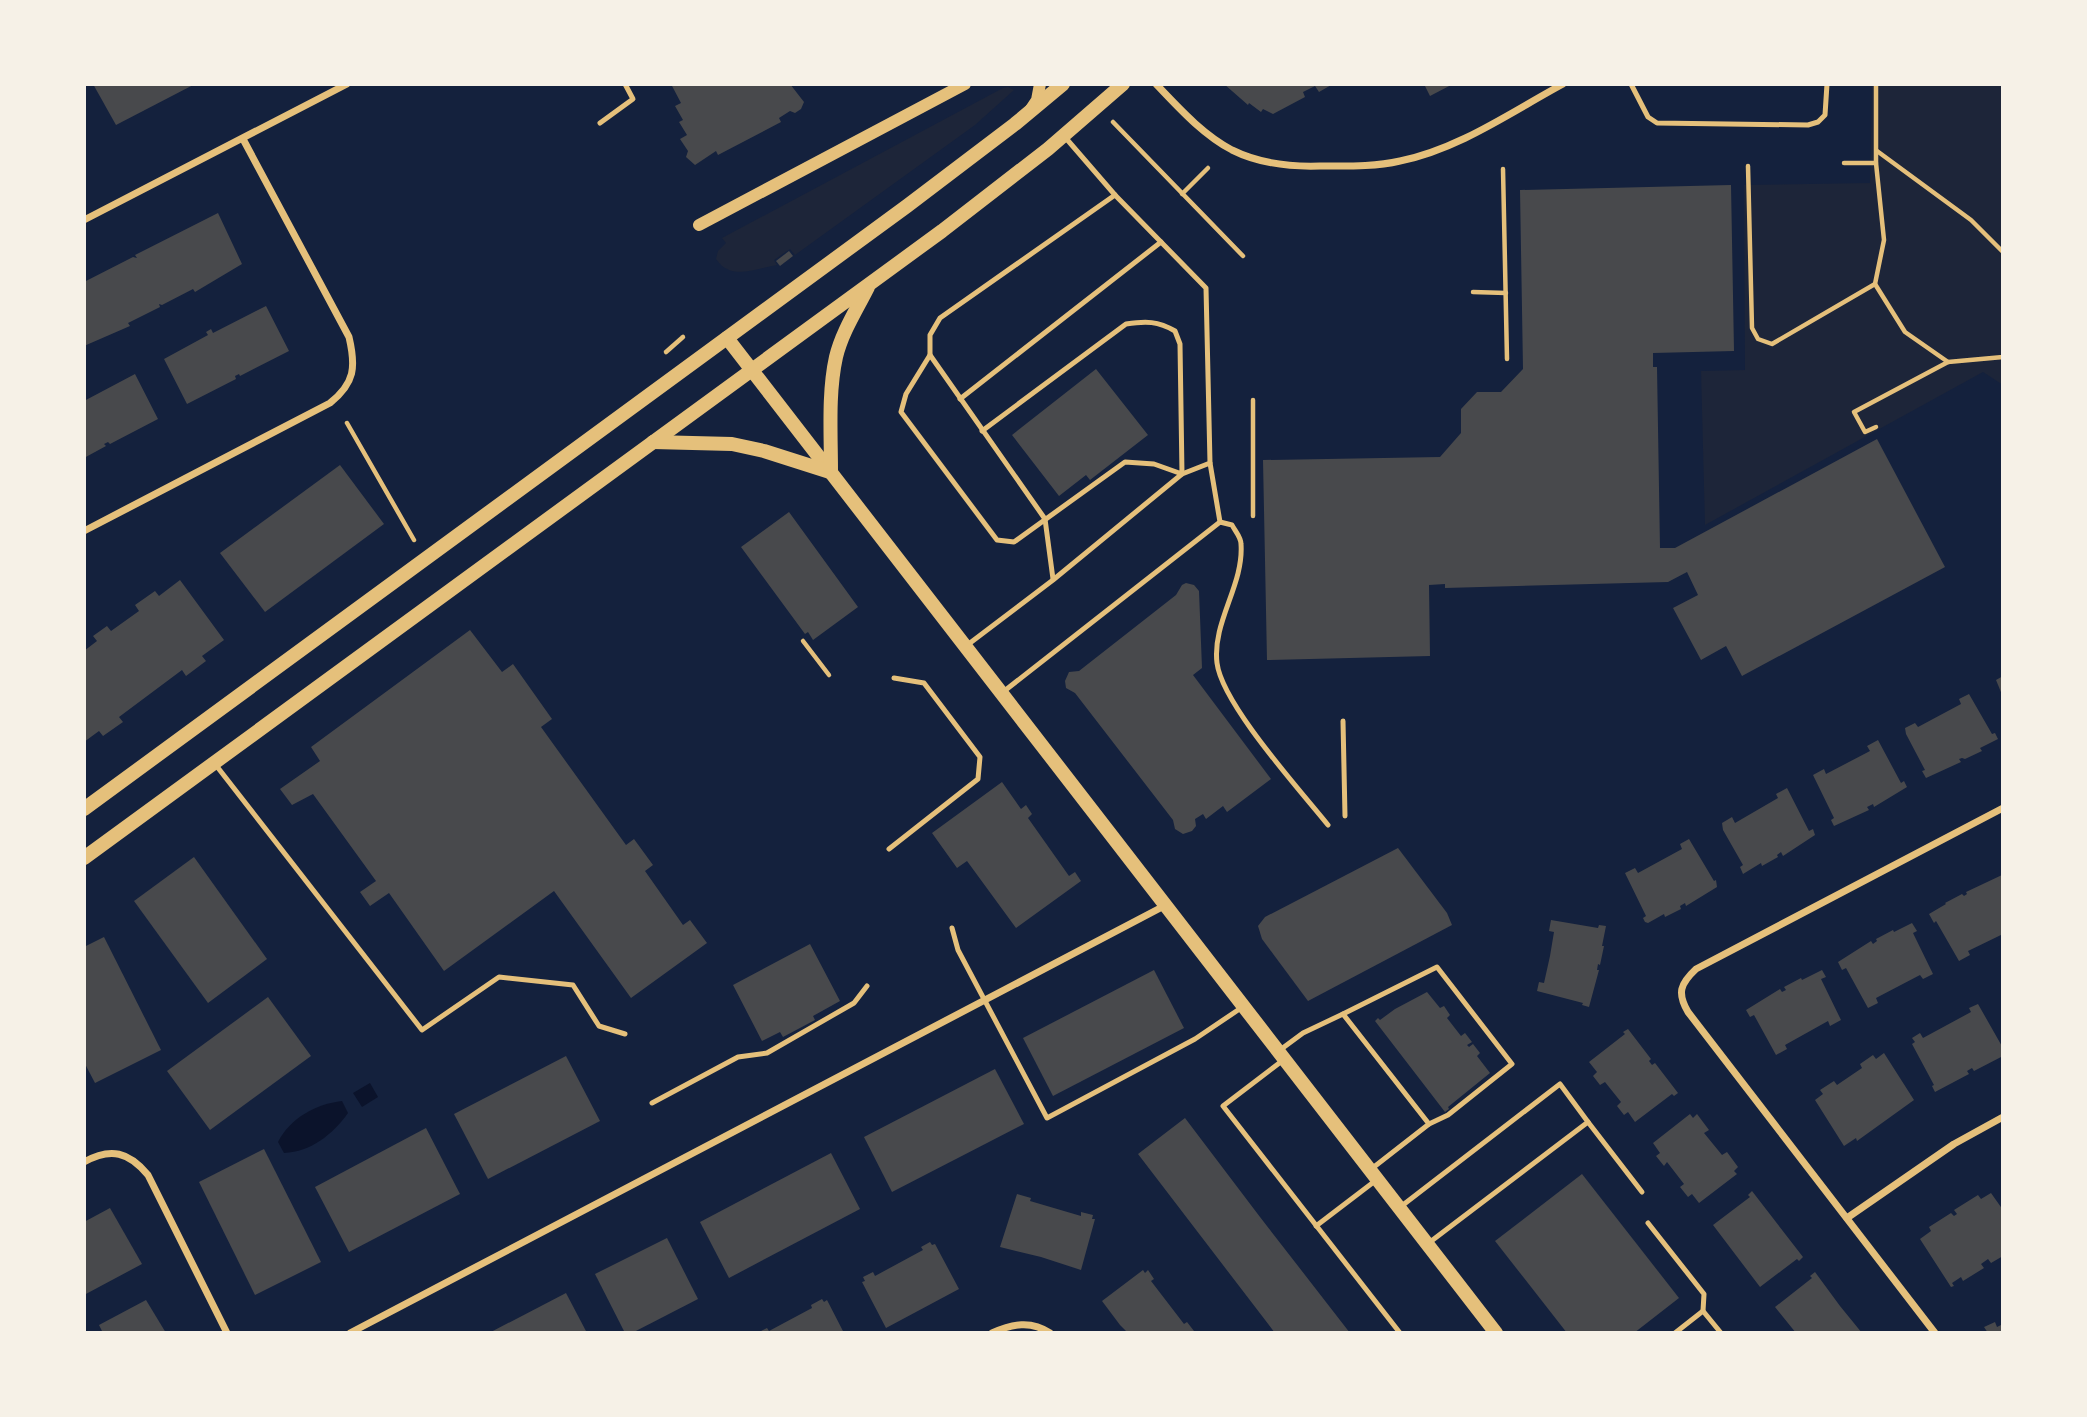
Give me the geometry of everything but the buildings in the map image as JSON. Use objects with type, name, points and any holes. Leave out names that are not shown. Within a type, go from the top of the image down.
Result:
[{"type":"main road","points":[[84,809],[929,190],[1063,84]]},
{"type":"main road","points":[[84,858],[1008,181],[1123,84]]},
{"type":"main road","points":[[831,472],[836,357],[870,282]]},
{"type":"main road","points":[[727,338],[1496,1333]]},
{"type":"main road","points":[[653,442],[732,444],[831,472]]},
{"type":"street","points":[[84,220],[347,84]]},
{"type":"street","points":[[699,225],[965,84]]},
{"type":"street","points":[[1029,113],[1037,100],[1040,84]]},
{"type":"street","points":[[1156,84],[1199,127],[1233,150],[1268,163],[1310,166],[1367,165],[1413,158],[1476,132],[1560,85]]},
{"type":"street","points":[[84,531],[330,403],[343,393],[352,377],[354,358],[349,337],[243,139]]},
{"type":"street","points":[[1935,1333],[1688,1012],[1681,1001],[1681,989],[1696,969],[2003,808]]},
{"type":"street","points":[[350,1333],[1166,905]]},
{"type":"street","points":[[1847,1218],[1954,1144],[2003,1117]]},
{"type":"street","points":[[84,1161],[110,1152],[125,1156],[143,1169],[227,1333]]},
{"type":"street","points":[[992,1333],[1006,1327],[1032,1324],[1050,1333]]},
{"type":"lane","points":[[600,123],[633,99],[625,84]]},
{"type":"lane","points":[[1631,84],[1648,117],[1657,123],[1769,125],[1808,125],[1818,122],[1827,110],[1827,84]]},
{"type":"lane","points":[[1064,136],[1115,195],[1206,288],[1210,463],[1220,522]]},
{"type":"lane","points":[[1115,195],[940,318],[930,335],[930,355],[906,394],[901,412],[997,540],[1014,542],[1125,462],[1154,464],[1182,474]]},
{"type":"lane","points":[[960,399],[1161,242]]},
{"type":"lane","points":[[982,431],[1126,324],[1146,321],[1163,324],[1175,331],[1180,344],[1182,474]]},
{"type":"lane","points":[[930,355],[1045,519],[1053,580]]},
{"type":"lane","points":[[966,646],[1053,580],[1182,474],[1210,463]]},
{"type":"lane","points":[[1002,693],[1220,522]]},
{"type":"lane","points":[[1220,522],[1232,525],[1241,541],[1239,567],[1219,630],[1217,663],[1224,688],[1247,722],[1328,825]]},
{"type":"lane","points":[[889,849],[978,779],[980,757],[924,683],[894,678]]},
{"type":"lane","points":[[1343,721],[1345,816]]},
{"type":"lane","points":[[214,762],[422,1030],[499,977],[573,985],[600,1026],[625,1034]]},
{"type":"lane","points":[[952,928],[958,950],[1046,1118],[1195,1039],[1244,1006]]},
{"type":"lane","points":[[1316,1226],[1429,1124],[1448,1115],[1512,1064],[1437,967],[1303,1033],[1282,1056],[1223,1106],[1316,1226],[1400,1333]]},
{"type":"lane","points":[[652,1103],[738,1056],[767,1053],[854,1003],[867,986]]},
{"type":"lane","points":[[1343,1014],[1429,1124]]},
{"type":"lane","points":[[1399,1208],[1560,1084],[1642,1192]]},
{"type":"lane","points":[[1427,1244],[1588,1122]]},
{"type":"lane","points":[[1648,1223],[1704,1294],[1703,1311],[1721,1333]]},
{"type":"lane","points":[[1675,1333],[1703,1311]]},
{"type":"path","points":[[1876,84],[1876,163],[1884,240],[1875,284],[1905,332],[1948,362]]},
{"type":"path","points":[[1114,122],[1243,257]]},
{"type":"path","points":[[1877,150],[1971,220],[2003,251]]},
{"type":"path","points":[[1844,163],[1876,163]]},
{"type":"path","points":[[1748,166],[1752,328],[1758,339],[1772,344],[1875,284]]},
{"type":"path","points":[[1182,194],[1208,168]]},
{"type":"path","points":[[1503,169],[1507,359]]},
{"type":"path","points":[[1473,292],[1506,293]]},
{"type":"path","points":[[666,352],[683,337]]},
{"type":"path","points":[[1876,427],[1865,432],[1854,412],[1948,362],[2003,357]]},
{"type":"path","points":[[1253,400],[1253,516]]},
{"type":"path","points":[[346,422],[414,540]]},
{"type":"path","points":[[803,641],[829,675]]},
{"type":"shaded area","points":[[1872,84],[2003,84],[2003,385],[1983,372],[1705,525],[1701,371],[1745,370],[1744,185],[1870,183]]},
{"type":"shaded area","points":[[1008,87],[1014,90],[975,125],[795,255],[790,249],[774,260],[777,265],[744,272],[729,270],[716,259],[718,251],[726,243],[722,238]]},
{"type":"shaded area","points":[[370,1083],[378,1097],[362,1107],[353,1093]]},
{"type":"shaded area","points":[[342,1101],[348,1113],[328,1135],[303,1149],[284,1153],[278,1142],[289,1126],[313,1109]]}]
